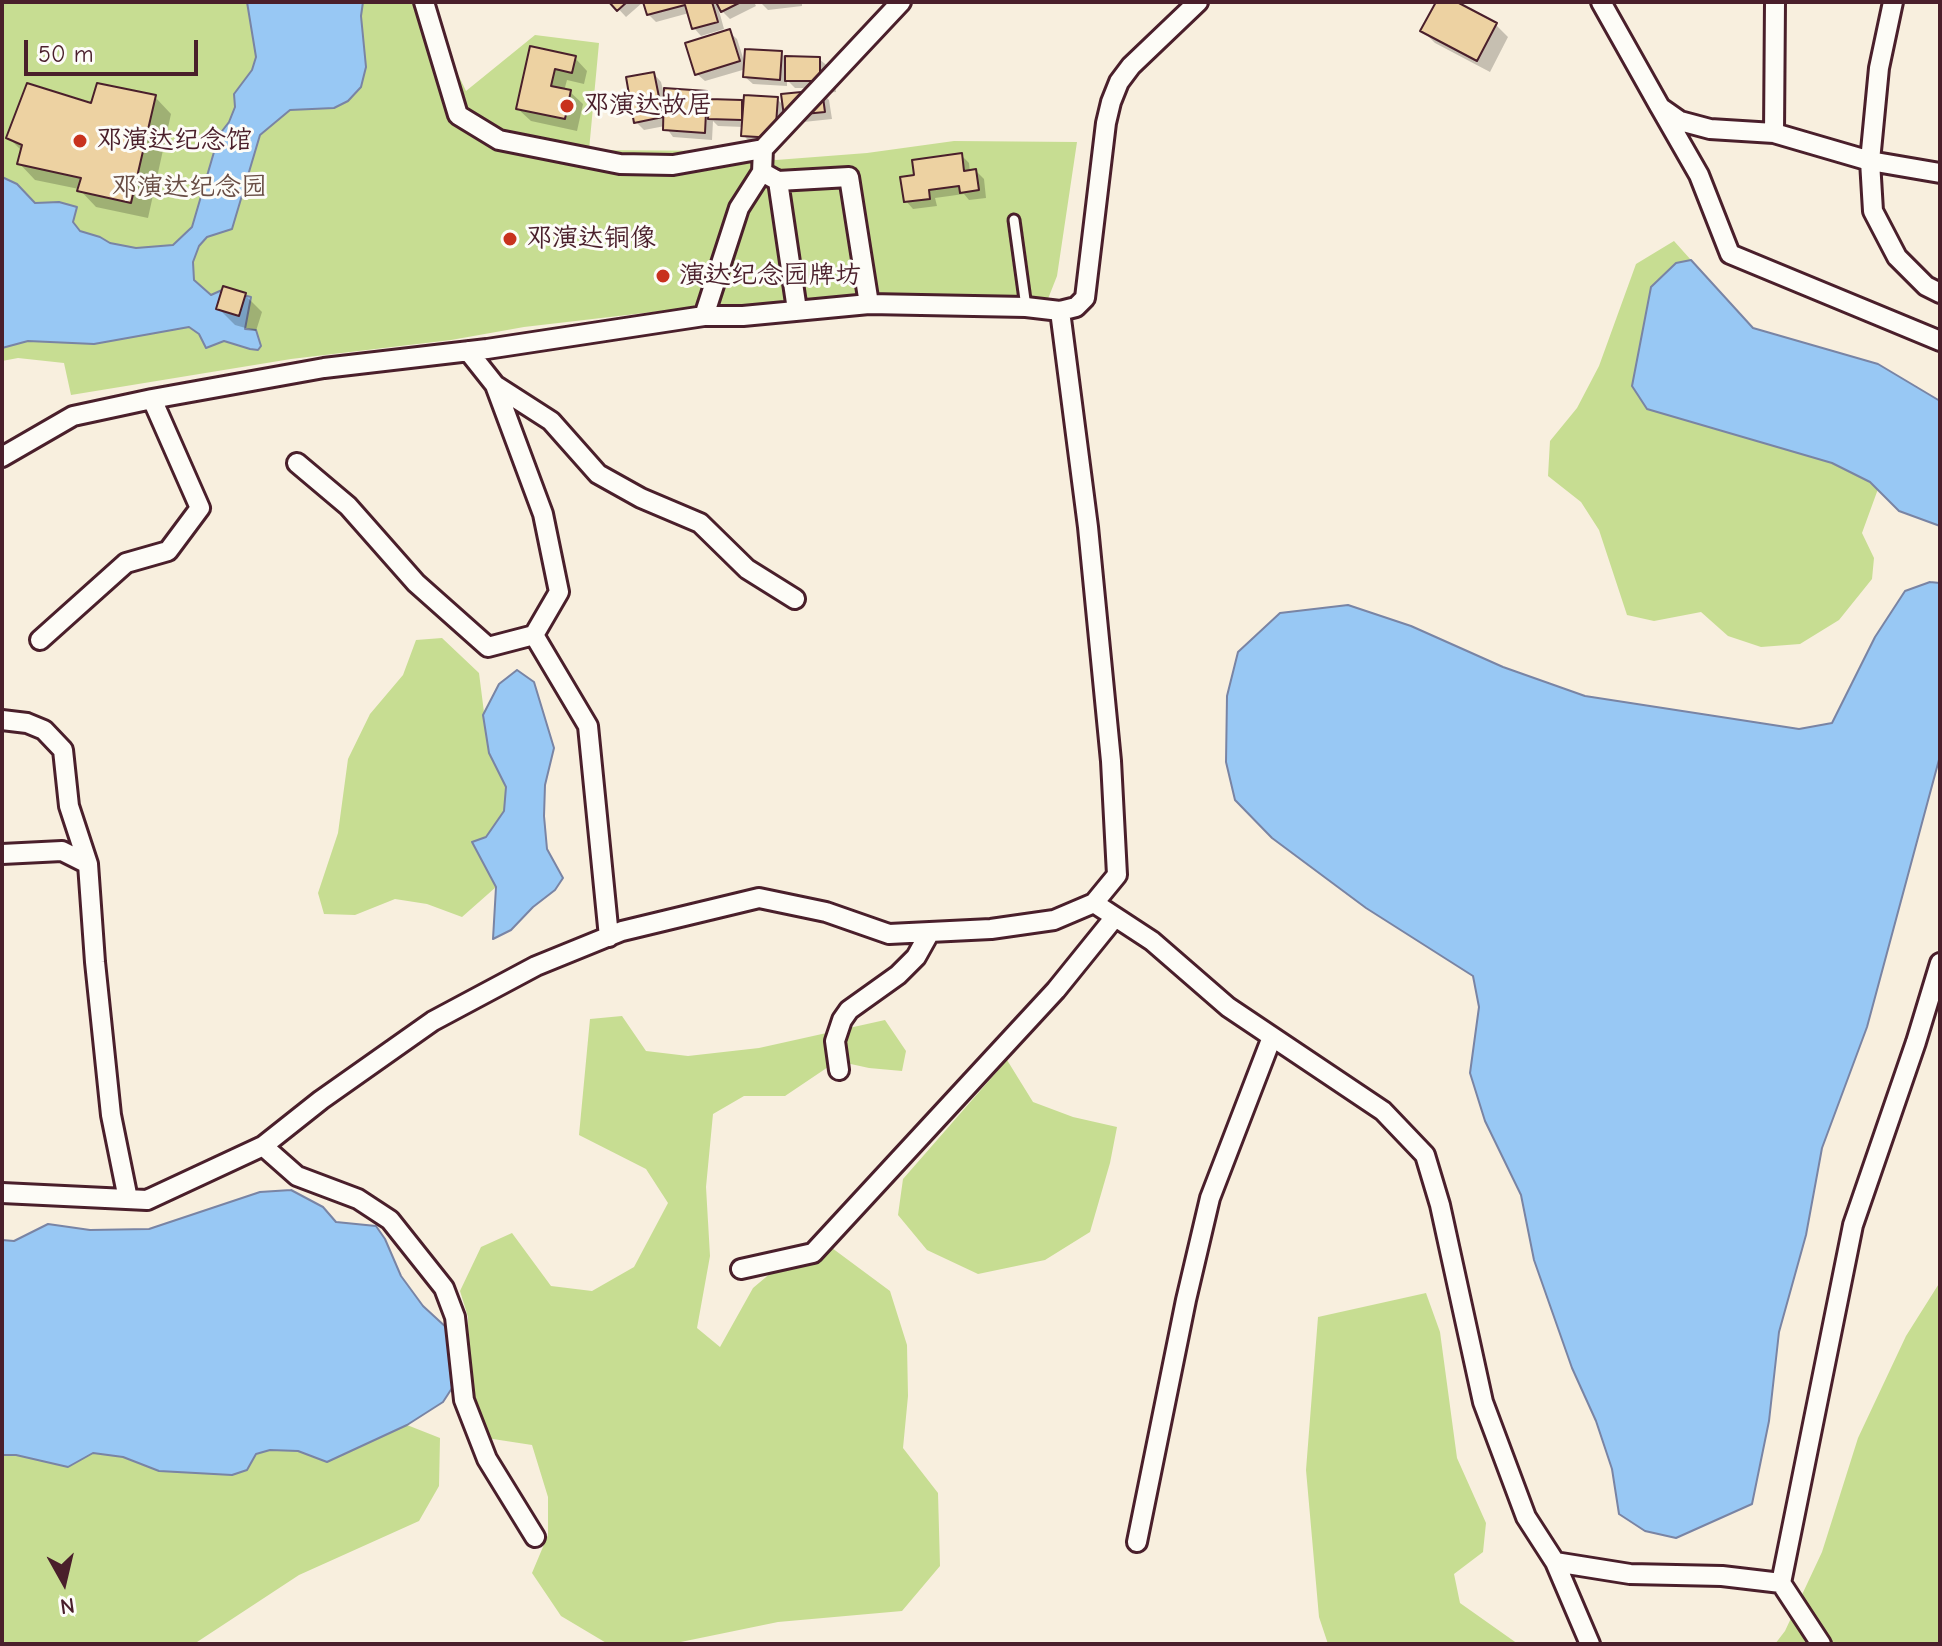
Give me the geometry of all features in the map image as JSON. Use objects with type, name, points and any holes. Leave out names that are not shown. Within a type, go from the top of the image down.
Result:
[{"type":"street","points":[[424,2],[458,115],[499,140],[620,164],[673,165],[763,149],[901,2]]},
{"type":"street","points":[[2,457],[73,416],[299,371],[468,351],[704,316],[869,304],[1026,307],[1060,311],[1076,307],[1085,298],[1106,123],[1119,82],[1144,52],[1198,2]]},
{"type":"street","points":[[1601,2],[1699,175],[1730,254],[1940,341]]},
{"type":"street","points":[[1774,133],[1775,2]]},
{"type":"street","points":[[1893,2],[1879,68],[1870,161],[1873,211],[1897,257],[1926,286],[1940,293]]},
{"type":"street","points":[[1660,107],[1680,121],[1710,129],[1774,133],[1870,161],[1940,173]]},
{"type":"street","points":[[763,149],[797,310]]},
{"type":"street","points":[[704,316],[739,208],[770,177],[849,177],[869,304]]},
{"type":"street","points":[[2,1193],[147,1200],[263,1146],[321,1100],[433,1021],[536,966],[622,931],[759,898],[826,912],[889,934],[991,929],[1054,920],[1094,903],[1117,875],[1111,761],[1088,527],[1060,311]]},
{"type":"street","points":[[297,463],[348,506],[416,583],[488,647],[534,635],[559,592],[543,514],[495,385],[468,351]]},
{"type":"street","points":[[495,385],[551,421],[598,474],[641,498],[700,523],[747,569],[795,599]]},
{"type":"street","points":[[40,640],[126,563],[168,551],[200,508],[152,399]]},
{"type":"street","points":[[534,635],[588,726],[609,937]]},
{"type":"street","points":[[2,720],[27,723],[44,730],[63,750],[69,806],[88,864],[111,1115],[128,1199]]},
{"type":"street","points":[[2,854],[62,851],[88,864]]},
{"type":"street","points":[[1094,903],[1152,941],[1228,1007],[1383,1111],[1425,1155],[1440,1205],[1483,1402],[1526,1517],[1555,1562],[1590,1644]]},
{"type":"street","points":[[741,1269],[813,1253],[1056,990],[1115,917]]},
{"type":"street","points":[[839,1070],[835,1041],[842,1020],[849,1010],[898,975],[916,957],[930,932]]},
{"type":"street","points":[[1821,1644],[1781,1583],[1853,1225],[1940,963]]},
{"type":"street","points":[[1137,1542],[1210,1198],[1272,1037]]},
{"type":"street","points":[[263,1146],[297,1176],[358,1199],[390,1220],[444,1288],[455,1317],[464,1400],[487,1459],[535,1537]]},
{"type":"street","points":[[1555,1562],[1630,1574],[1722,1576],[1781,1583]]},
{"type":"lane","points":[[1014,220],[1026,307]]},
{"type":"green space","name":"邓演达纪念园","points":[[2,2],[423,2],[466,91],[535,35],[599,43],[589,150],[730,151],[776,160],[867,153],[954,141],[1077,142],[1057,276],[1044,309],[687,308],[291,359],[71,395],[64,363],[18,358],[2,361]]},
{"type":"green space","points":[[1674,241],[1691,260],[1676,263],[1647,409],[1832,463],[1878,489],[1862,533],[1874,558],[1872,579],[1839,620],[1800,644],[1761,647],[1728,636],[1701,612],[1654,621],[1627,615],[1599,530],[1581,502],[1548,476],[1550,441],[1577,408],[1599,366],[1636,264]]},
{"type":"green space","points":[[442,638],[479,673],[489,752],[506,787],[504,811],[486,837],[472,842],[496,887],[462,917],[427,904],[395,899],[355,915],[324,914],[318,893],[338,833],[348,759],[370,714],[403,675],[416,640]]},
{"type":"green space","points":[[622,1016],[646,1051],[688,1056],[759,1048],[885,1020],[906,1051],[902,1071],[837,1061],[785,1096],[744,1096],[713,1114],[706,1187],[710,1256],[697,1328],[720,1347],[753,1288],[804,1245],[832,1248],[890,1291],[907,1345],[908,1396],[903,1448],[938,1493],[940,1566],[902,1611],[778,1622],[671,1644],[608,1644],[561,1616],[532,1573],[548,1535],[548,1497],[532,1445],[480,1437],[469,1386],[468,1317],[460,1291],[481,1247],[512,1233],[551,1286],[592,1291],[634,1267],[668,1203],[646,1169],[579,1135],[590,1019]]},
{"type":"green space","points":[[1007,1060],[1033,1102],[1073,1117],[1117,1127],[1090,1232],[1045,1260],[978,1274],[927,1250],[898,1215],[903,1179]]},
{"type":"green space","points":[[1940,1282],[1940,1644],[1775,1644],[1785,1631],[1822,1552],[1858,1438],[1906,1336]]},
{"type":"green space","points":[[1426,1293],[1440,1332],[1457,1458],[1486,1523],[1483,1552],[1454,1574],[1460,1603],[1518,1644],[1328,1644],[1319,1617],[1306,1470],[1318,1317]]},
{"type":"green space","points":[[407,1425],[440,1438],[439,1486],[419,1521],[299,1575],[194,1644],[2,1644],[2,1455],[16,1455],[68,1467],[93,1453],[123,1457],[159,1471],[247,1470],[256,1454],[270,1450],[298,1451],[327,1462]]},
{"type":"water","points":[[247,2],[363,2],[361,16],[366,67],[361,87],[348,101],[334,108],[290,110],[260,135],[232,229],[207,237],[199,246],[193,262],[194,280],[211,295],[222,290],[251,297],[245,329],[256,330],[261,346],[258,350],[250,349],[224,341],[206,348],[199,334],[189,327],[94,344],[28,341],[2,348],[2,177],[17,184],[35,203],[59,202],[77,207],[73,222],[80,231],[110,243],[136,248],[173,245],[192,227],[219,135],[235,107],[234,94],[252,70],[256,57]]},
{"type":"water","points":[[1691,260],[1753,328],[1878,364],[1940,401],[1940,526],[1899,511],[1870,482],[1832,463],[1647,409],[1632,386],[1651,287],[1676,263]]},
{"type":"water","points":[[1930,582],[1940,583],[1940,756],[1867,1027],[1822,1148],[1806,1235],[1779,1332],[1769,1421],[1752,1504],[1676,1538],[1645,1531],[1619,1514],[1612,1469],[1596,1421],[1572,1368],[1534,1260],[1521,1195],[1485,1121],[1470,1073],[1479,1007],[1473,976],[1366,908],[1272,838],[1235,800],[1226,762],[1227,696],[1238,652],[1280,613],[1348,605],[1411,626],[1503,667],[1585,696],[1799,729],[1832,723],[1875,637],[1905,591]]},
{"type":"water","points":[[517,670],[534,682],[554,748],[545,785],[544,816],[547,849],[563,878],[555,890],[511,930],[493,939],[496,887],[472,842],[486,837],[504,811],[506,787],[489,753],[483,715],[499,684]]},
{"type":"water","points":[[291,1190],[323,1207],[336,1222],[376,1226],[401,1276],[423,1306],[448,1329],[454,1385],[443,1402],[407,1425],[327,1462],[298,1451],[270,1450],[256,1454],[247,1470],[232,1475],[159,1471],[123,1457],[93,1453],[68,1467],[16,1455],[2,1455],[2,1240],[14,1241],[48,1224],[90,1230],[149,1229],[260,1192]]},
{"type":"building","points":[[609,2],[627,2],[617,11]]},
{"type":"building","points":[[643,2],[712,2],[718,22],[692,29],[685,5],[647,15]]},
{"type":"building","points":[[716,2],[741,2],[721,12]]},
{"type":"building","points":[[1436,2],[1457,2],[1497,23],[1477,61],[1420,31]]},
{"type":"building","points":[[730,29],[740,61],[695,75],[685,43]]},
{"type":"building","points":[[530,46],[576,56],[572,73],[555,69],[551,86],[571,90],[565,119],[516,109]]},
{"type":"building","points":[[745,49],[782,51],[780,80],[743,77]]},
{"type":"building","points":[[785,56],[820,57],[820,81],[785,81]]},
{"type":"building","points":[[654,72],[663,117],[634,123],[626,77]]},
{"type":"building","name":"邓演达纪念馆","points":[[27,83],[91,103],[97,83],[156,95],[131,203],[77,191],[81,178],[17,164],[22,145],[6,138]]},
{"type":"building","points":[[664,88],[707,91],[705,133],[663,130]]},
{"type":"building","points":[[822,90],[825,112],[784,116],[781,94]]},
{"type":"building","points":[[744,95],[778,97],[775,138],[741,136]]},
{"type":"building","points":[[709,99],[742,100],[742,120],[708,119]]},
{"type":"building","points":[[962,153],[964,171],[976,169],[979,190],[960,193],[959,186],[929,190],[930,199],[904,202],[900,177],[914,175],[912,160]]},
{"type":"building","points":[[223,286],[246,293],[239,316],[216,309]]},
{"type":"place","name":"邓演达故居","points":[[567,106]]},
{"type":"place","name":"邓演达纪念馆","points":[[80,141]]},
{"type":"place","name":"邓演达铜像","points":[[510,239]]},
{"type":"place","name":"演达纪念园牌坊","points":[[663,276]]}]
